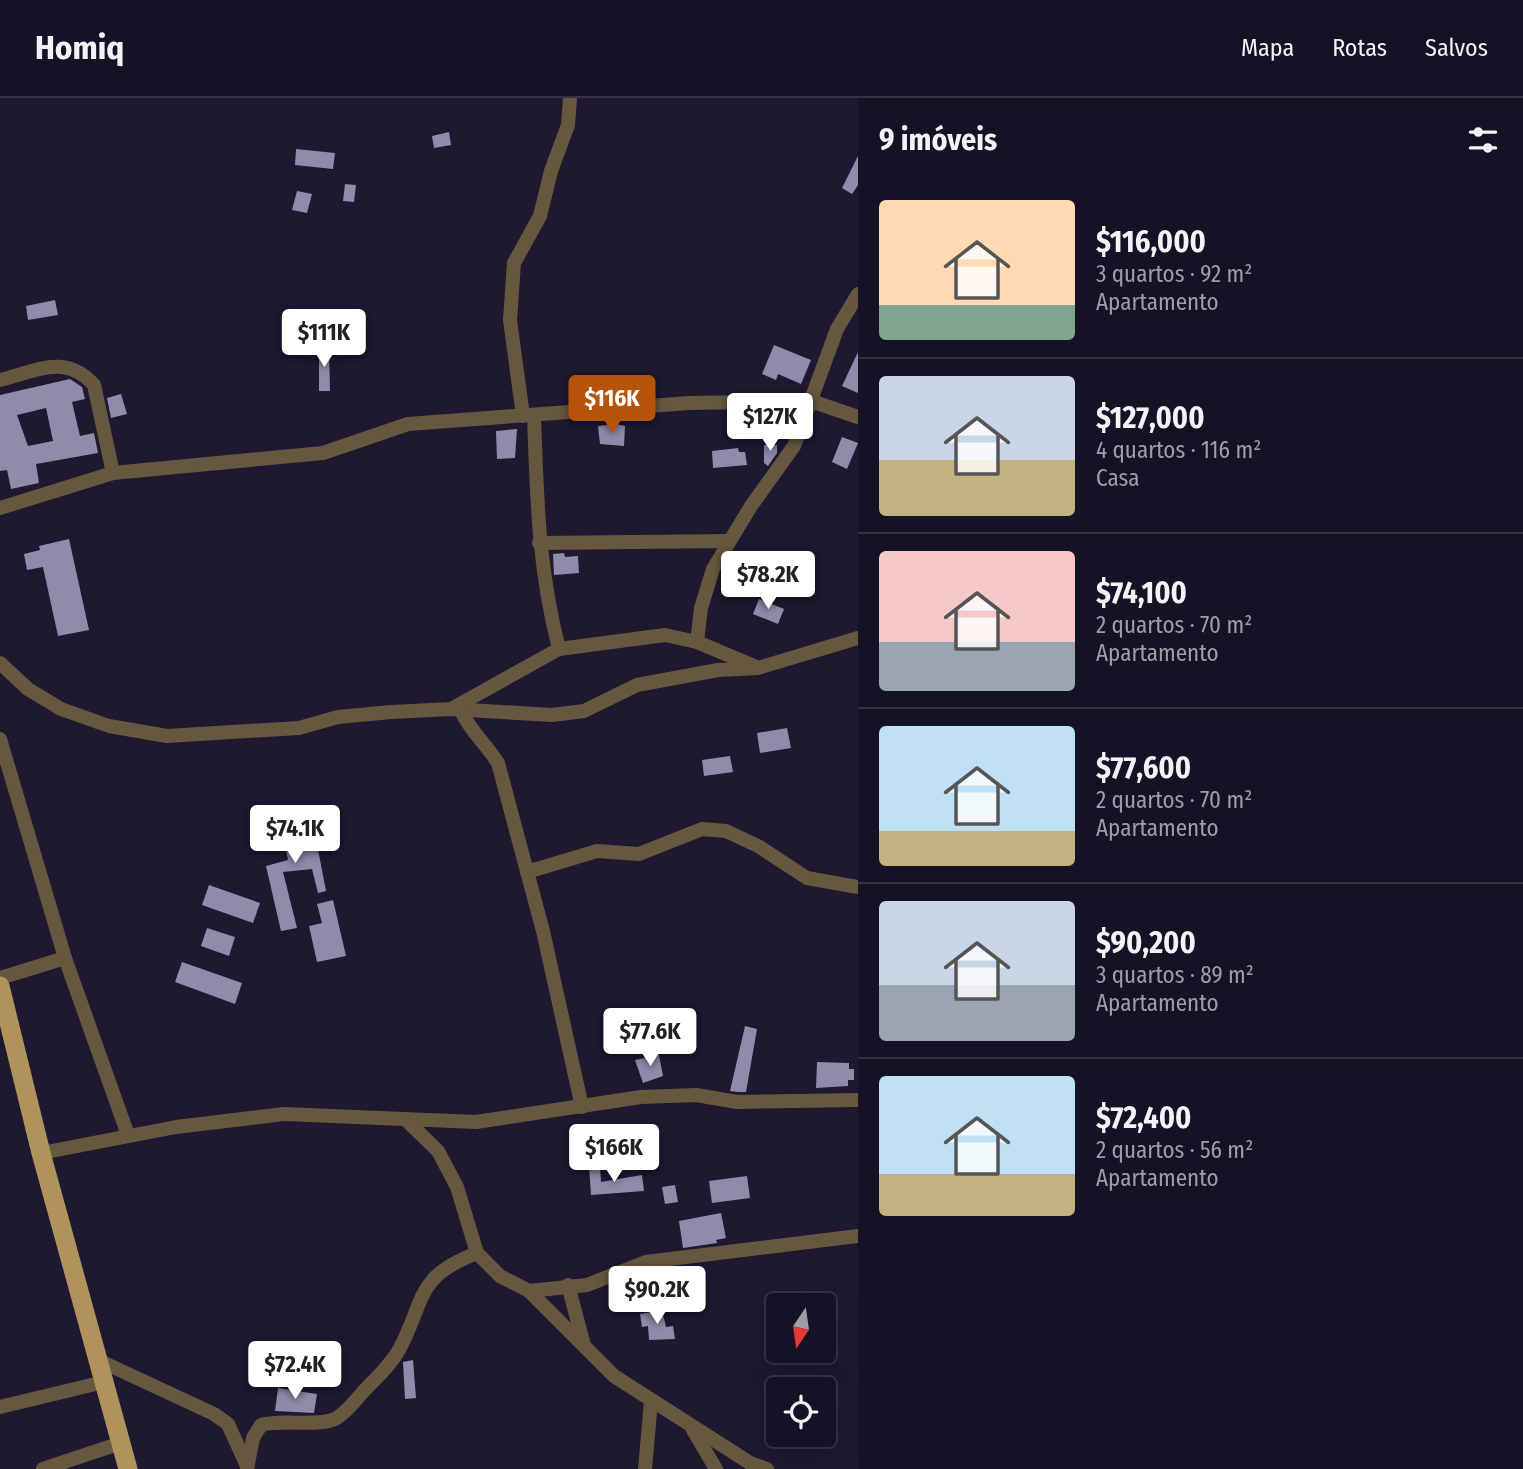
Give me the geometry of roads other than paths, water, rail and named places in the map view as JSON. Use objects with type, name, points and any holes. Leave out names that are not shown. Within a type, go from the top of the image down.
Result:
[{"type":"main road","points":[[0,986],[41,1153],[128,1469]]},
{"type":"street","points":[[559,649],[545,594],[529,416],[510,320],[514,263],[540,216],[551,171],[568,125],[570,98]]},
{"type":"street","points":[[697,642],[707,584],[729,541],[794,446],[837,329],[858,294]]},
{"type":"street","points":[[0,380],[61,365],[76,368],[85,374],[94,385],[113,473]]},
{"type":"street","points":[[0,508],[113,473],[323,453],[408,425],[689,403],[811,401],[858,417]]},
{"type":"street","points":[[539,542],[729,541]]},
{"type":"street","points":[[456,710],[559,649],[665,635],[697,642],[758,667]]},
{"type":"street","points":[[0,663],[28,689],[61,709],[109,726],[167,736],[299,727],[338,717],[456,710],[552,715],[584,711],[637,685],[718,670],[758,667],[858,638]]},
{"type":"street","points":[[456,710],[473,735],[490,750],[498,763],[527,872],[582,1107]]},
{"type":"street","points":[[0,739],[65,958],[128,1135]]},
{"type":"street","points":[[527,872],[597,851],[639,854],[702,829],[726,831],[748,841],[807,878],[858,887]]},
{"type":"street","points":[[0,978],[65,958]]},
{"type":"street","points":[[41,1153],[128,1135],[284,1114],[476,1122],[582,1107],[607,1100],[669,1095],[696,1095],[737,1102],[858,1100]]},
{"type":"street","points":[[407,1120],[438,1151],[457,1187],[477,1254],[500,1276],[529,1291],[614,1376],[750,1463],[767,1469]]},
{"type":"street","points":[[529,1291],[587,1285],[646,1262],[858,1236]]},
{"type":"street","points":[[247,1468],[253,1438],[261,1424],[277,1420],[335,1419],[351,1405],[393,1359],[415,1308],[431,1281],[454,1262],[477,1254]]},
{"type":"street","points":[[568,1285],[585,1347]]},
{"type":"street","points":[[98,1360],[214,1414],[228,1424],[247,1468]]},
{"type":"street","points":[[0,1407],[104,1382]]},
{"type":"street","points":[[645,1469],[652,1401]]},
{"type":"street","points":[[690,1426],[716,1469]]},
{"type":"street","points":[[43,1469],[121,1444]]}]
